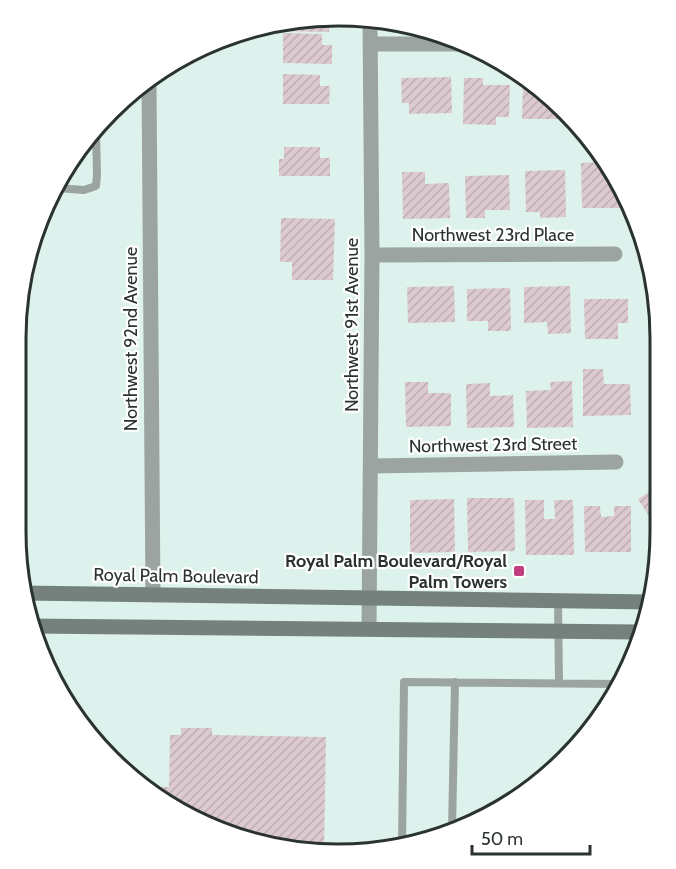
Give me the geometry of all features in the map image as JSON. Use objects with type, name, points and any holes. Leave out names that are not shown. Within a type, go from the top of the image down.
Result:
[{"type":"main road","name":"Royal Palm Boulevard","points":[[32,593],[642,602]]},
{"type":"main road","points":[[40,626],[634,632]]},
{"type":"street","name":"Northwest 91st Avenue","points":[[369,628],[372,255],[370,27]]},
{"type":"street","points":[[370,44],[444,44]]},
{"type":"street","name":"Northwest 92nd Avenue","points":[[149,89],[153,595]]},
{"type":"street","name":"Northwest 23rd Place","points":[[372,255],[615,254]]},
{"type":"street","name":"Northwest 23rd Street","points":[[371,466],[616,462]]},
{"type":"lane","points":[[64,188],[84,190],[96,186],[96,140]]},
{"type":"lane","points":[[558,601],[559,683]]},
{"type":"lane","points":[[402,836],[404,682],[611,684]]},
{"type":"lane","points":[[452,822],[455,682]]},
{"type":"building","points":[[329,26],[329,32],[282,31]]},
{"type":"building","points":[[283,33],[322,34],[322,45],[332,45],[332,64],[283,63]]},
{"type":"building","points":[[283,74],[320,75],[320,86],[330,86],[329,104],[283,104]]},
{"type":"building","points":[[451,77],[452,113],[409,114],[409,103],[402,103],[401,78]]},
{"type":"building","points":[[464,78],[483,78],[483,85],[510,85],[509,117],[496,117],[496,125],[463,124]]},
{"type":"building","points":[[523,86],[561,119],[522,119]]},
{"type":"building","points":[[284,147],[320,147],[320,158],[330,158],[330,176],[279,176],[279,159],[284,159]]},
{"type":"building","points":[[597,162],[622,208],[582,208],[581,163]]},
{"type":"building","points":[[565,170],[566,217],[540,218],[540,212],[526,212],[525,171]]},
{"type":"building","points":[[402,172],[425,172],[425,184],[449,183],[450,218],[403,219]]},
{"type":"building","points":[[509,175],[510,210],[485,210],[485,218],[466,218],[465,176]]},
{"type":"building","points":[[281,218],[335,219],[333,280],[292,280],[292,262],[280,262]]},
{"type":"building","points":[[454,286],[455,322],[408,323],[407,287]]},
{"type":"building","points":[[570,286],[571,333],[548,334],[547,322],[524,323],[524,287]]},
{"type":"building","points":[[510,288],[511,331],[488,331],[488,321],[467,321],[467,289]]},
{"type":"building","points":[[584,299],[628,299],[628,323],[618,323],[618,339],[585,339]]},
{"type":"building","points":[[583,369],[603,369],[604,384],[630,384],[631,415],[583,416]]},
{"type":"building","points":[[572,381],[573,427],[527,428],[526,391],[551,390],[550,382]]},
{"type":"building","points":[[405,382],[428,382],[428,393],[451,393],[451,426],[406,427]]},
{"type":"building","points":[[490,383],[490,396],[513,395],[514,427],[467,428],[466,384]]},
{"type":"building","points":[[650,491],[650,518],[638,499]]},
{"type":"building","points":[[467,498],[514,498],[515,551],[468,552]]},
{"type":"building","points":[[454,499],[455,552],[410,553],[410,500]]},
{"type":"building","points":[[525,500],[544,500],[544,519],[555,519],[554,500],[573,500],[574,555],[526,555]]},
{"type":"building","points":[[584,506],[600,506],[601,517],[614,516],[614,506],[631,506],[631,552],[585,552]]},
{"type":"building","points":[[181,728],[212,728],[212,735],[326,737],[324,843],[297,841],[238,827],[182,802],[160,788],[169,787],[170,735],[181,735]]},
{"type":"place","name":"Royal Palm Boulevard/Royal Palm Towers","points":[[519,571]]}]
